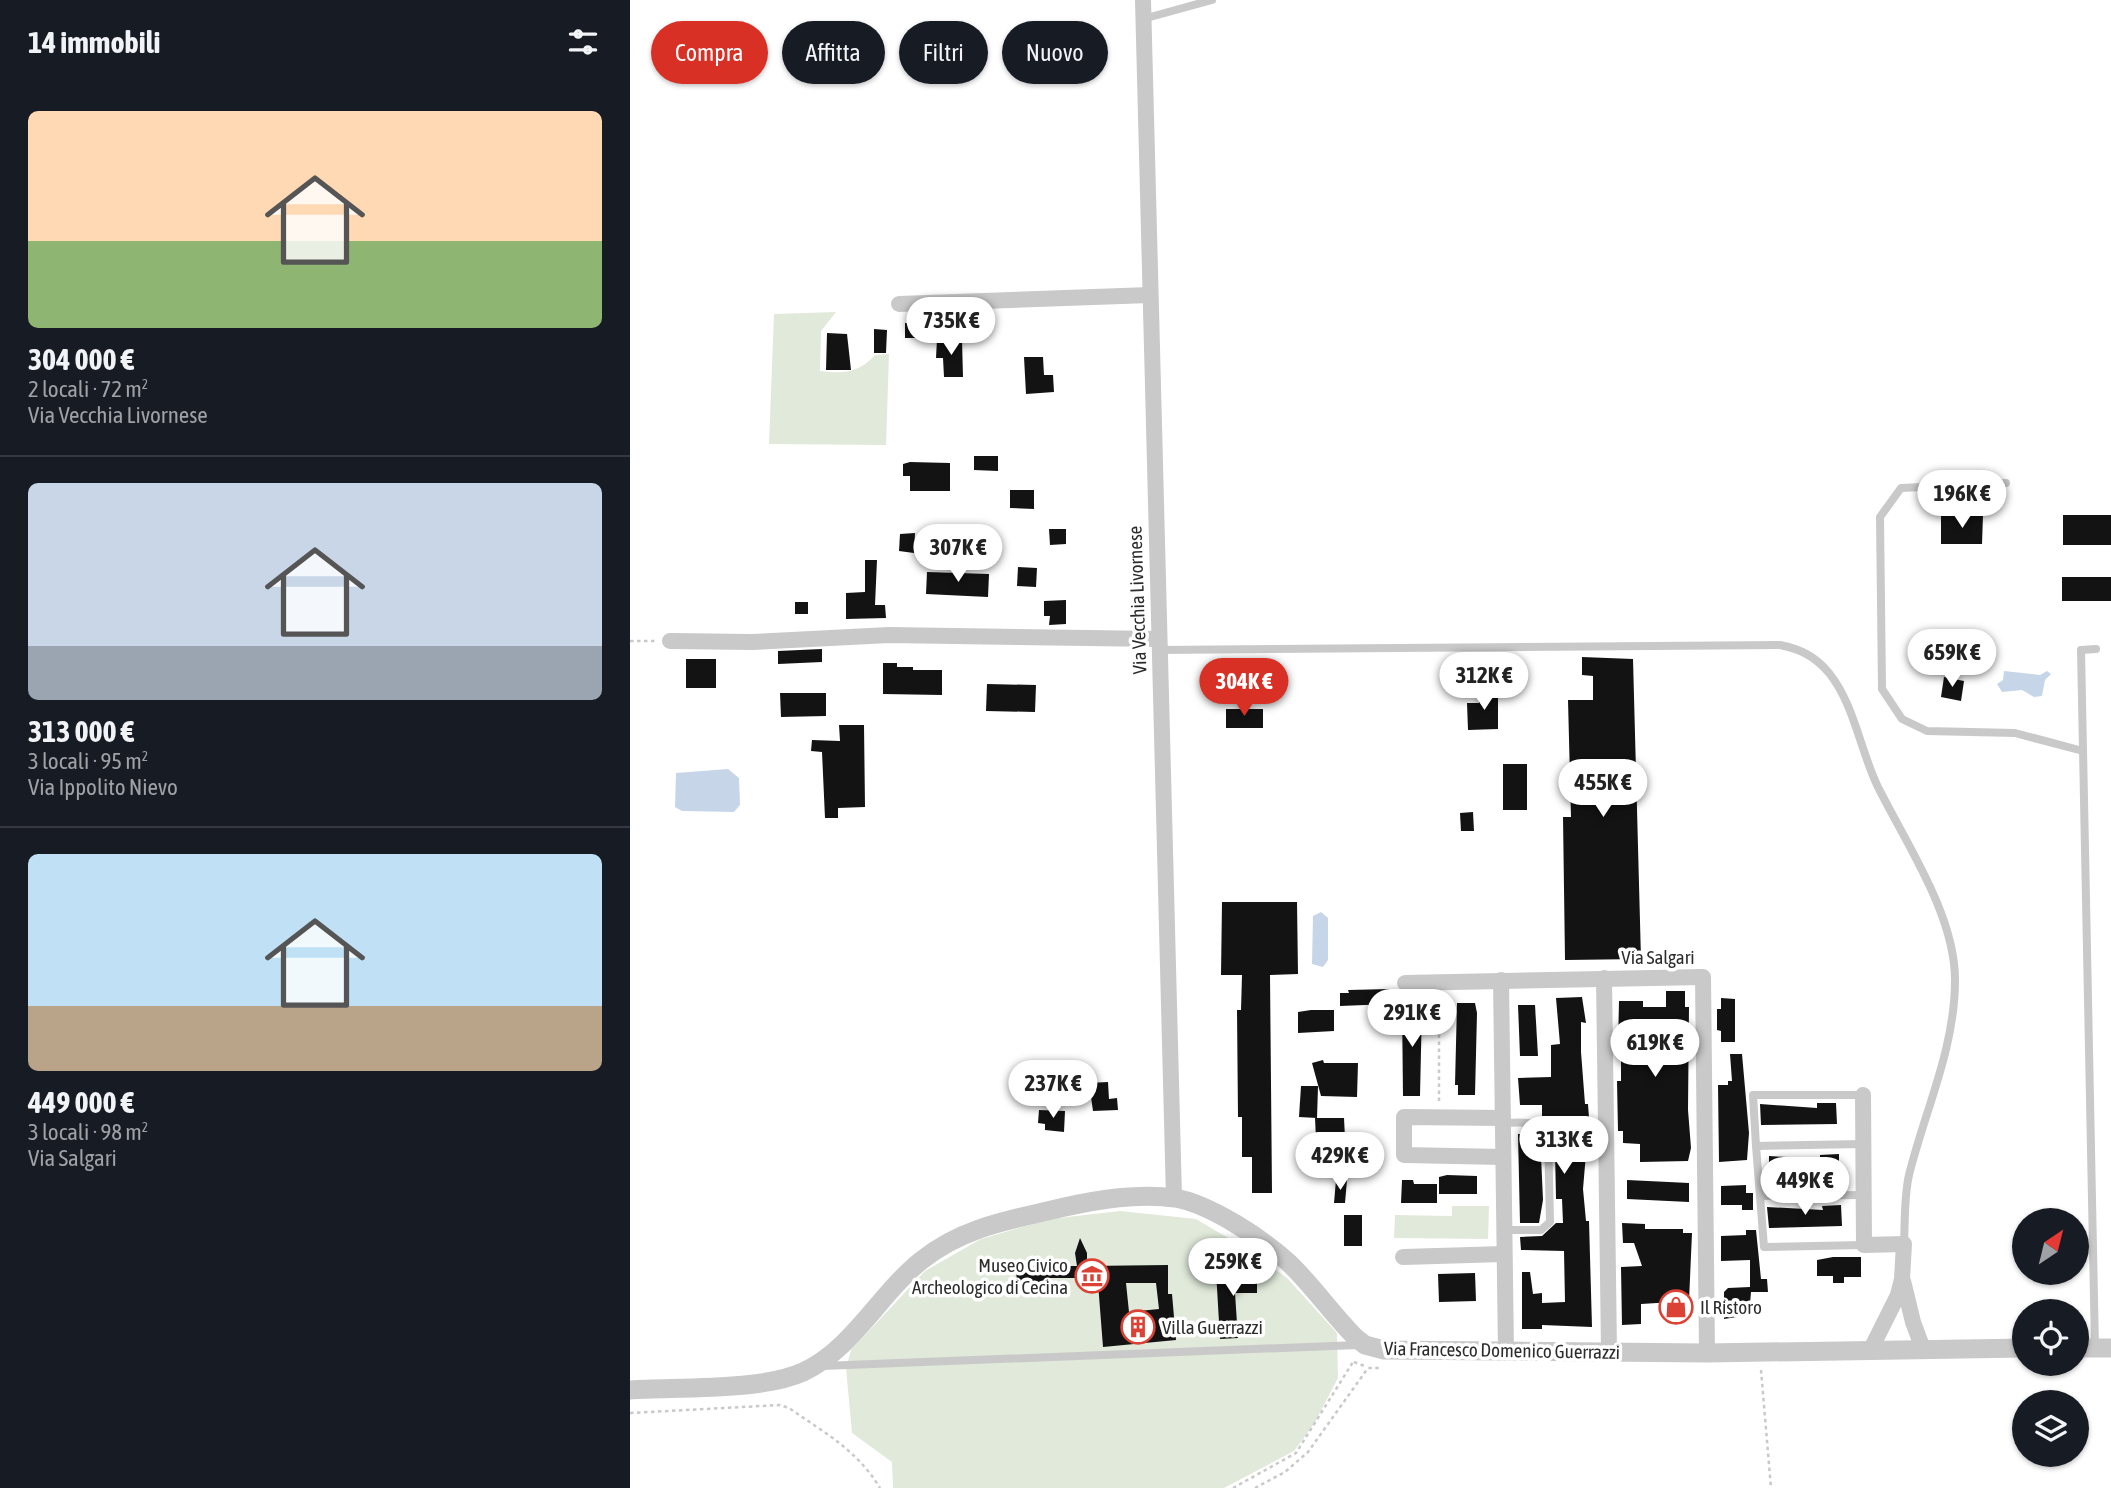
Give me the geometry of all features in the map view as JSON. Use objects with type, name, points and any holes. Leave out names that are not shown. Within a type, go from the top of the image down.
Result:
[{"type":"street","name":"Via Vecchia Livornese","points":[[1143,0],[1174,1198]]},
{"type":"street","points":[[899,304],[1150,295]]},
{"type":"street","points":[[670,640],[752,642],[889,635],[1160,644]]},
{"type":"street","name":"Via Salgari","points":[[1405,983],[1703,977],[1707,1353]]},
{"type":"street","points":[[1604,978],[1609,1352]]},
{"type":"street","points":[[1501,980],[1506,1352]]},
{"type":"street","points":[[1863,1095],[1864,1245],[1904,1244],[1902,1279],[1898,1295],[1871,1349]]},
{"type":"street","points":[[1503,1120],[1404,1117],[1404,1155],[1503,1157]]},
{"type":"street","name":"Via Francesco Domenico Guerrazzi","points":[[630,1390],[751,1383],[795,1375],[816,1365],[850,1335],[913,1267],[962,1234],[989,1224],[1062,1207],[1120,1199],[1174,1198],[1208,1210],[1265,1244],[1288,1262],[1364,1345],[1400,1351],[1707,1353],[2012,1348]]},
{"type":"street","points":[[1403,1257],[1504,1254]]},
{"type":"street","points":[[1902,1279],[1923,1349]]},
{"type":"lane","points":[[1143,19],[1212,0]]},
{"type":"lane","points":[[2006,483],[1901,488],[1880,517],[1882,689],[1902,719],[1927,731],[2015,733],[2083,751]]},
{"type":"lane","points":[[1160,644],[1780,645],[1802,650],[1814,659],[1837,684],[1877,783],[1914,849],[1949,939],[1955,979],[1939,1083],[1908,1177],[1904,1244]]},
{"type":"lane","points":[[2095,1348],[2081,650],[2096,649]]},
{"type":"lane","points":[[1863,1095],[1753,1095],[1764,1247],[1864,1245]]},
{"type":"lane","points":[[1503,1120],[1533,1124],[1545,1129],[1548,1134],[1550,1222],[1541,1230],[1504,1230]]},
{"type":"lane","points":[[1756,1146],[1864,1144]]},
{"type":"lane","points":[[1760,1196],[1864,1195]]},
{"type":"lane","points":[[816,1365],[1364,1345]]},
{"type":"path","points":[[630,641],[670,640]]},
{"type":"path","points":[[1439,982],[1439,1117]]},
{"type":"path","points":[[1760,1352],[1771,1488]]},
{"type":"path","points":[[1233,1488],[1296,1453],[1353,1362]]},
{"type":"path","points":[[1255,1488],[1298,1463],[1368,1368],[1383,1368]]},
{"type":"path","points":[[630,1413],[779,1405],[789,1408],[857,1456],[873,1473],[880,1488]]},
{"type":"green space","points":[[836,312],[821,331],[820,371],[850,371],[863,366],[875,355],[889,354],[886,445],[769,444],[774,314]]},
{"type":"green space","points":[[1452,1206],[1489,1206],[1488,1239],[1394,1238],[1395,1215],[1452,1216]]},
{"type":"green space","points":[[1120,1211],[1196,1219],[1245,1248],[1287,1278],[1337,1333],[1338,1378],[1314,1424],[1294,1451],[1224,1488],[893,1488],[892,1462],[852,1433],[846,1368],[851,1350],[925,1271],[981,1239],[1050,1219]]},
{"type":"water","points":[[2004,671],[2040,675],[2047,671],[2051,674],[2045,680],[2042,696],[2034,697],[2022,690],[2002,692],[1997,684],[2003,680]]},
{"type":"water","points":[[728,769],[739,778],[740,805],[734,812],[682,811],[675,807],[676,773]]},
{"type":"water","points":[[1321,912],[1328,918],[1328,960],[1323,967],[1312,964],[1313,916]]},
{"type":"building","points":[[905,323],[918,323],[918,338],[905,338]]},
{"type":"building","points":[[874,329],[887,330],[886,353],[874,353]]},
{"type":"building","points":[[827,333],[847,334],[851,370],[826,370]]},
{"type":"building","points":[[937,339],[962,340],[963,377],[944,377],[943,358],[936,358]]},
{"type":"building","points":[[1024,357],[1043,357],[1044,375],[1053,375],[1054,392],[1026,394]]},
{"type":"building","points":[[974,456],[998,456],[998,471],[974,470]]},
{"type":"building","points":[[950,463],[950,491],[910,491],[910,476],[903,476],[903,464]]},
{"type":"building","points":[[1010,490],[1034,490],[1034,509],[1010,508]]},
{"type":"building","points":[[1983,515],[1982,544],[1941,544],[1941,516]]},
{"type":"building","points":[[2063,515],[2111,515],[2111,545],[2063,545]]},
{"type":"building","points":[[1049,529],[1066,529],[1066,544],[1050,545]]},
{"type":"building","points":[[915,533],[914,553],[899,551],[900,534]]},
{"type":"building","points":[[865,560],[877,560],[875,605],[885,605],[886,618],[846,619],[846,593],[865,592]]},
{"type":"building","points":[[1018,567],[1037,568],[1036,587],[1017,586]]},
{"type":"building","points":[[927,572],[989,574],[988,597],[926,594]]},
{"type":"building","points":[[2062,577],[2111,577],[2111,601],[2062,601]]},
{"type":"building","points":[[1066,600],[1066,624],[1049,625],[1050,616],[1044,616],[1044,601]]},
{"type":"building","points":[[795,602],[808,602],[808,614],[795,614]]},
{"type":"building","points":[[822,649],[822,662],[778,664],[778,651]]},
{"type":"building","points":[[1582,657],[1633,659],[1641,959],[1565,960],[1563,817],[1571,817],[1568,700],[1593,700],[1593,676],[1582,675]]},
{"type":"building","points":[[686,659],[716,659],[716,688],[686,688]]},
{"type":"building","points":[[883,663],[897,663],[897,667],[913,667],[913,670],[942,670],[942,695],[883,694]]},
{"type":"building","points":[[1944,677],[1964,681],[1961,701],[1941,697]]},
{"type":"building","points":[[987,684],[1036,685],[1035,712],[986,711]]},
{"type":"building","points":[[1479,690],[1498,690],[1498,729],[1468,730],[1467,703],[1479,703]]},
{"type":"building","points":[[780,693],[826,693],[826,716],[781,717]]},
{"type":"building","points":[[1226,709],[1263,709],[1263,728],[1226,728]]},
{"type":"building","points":[[839,725],[864,725],[865,807],[838,808],[838,818],[825,818],[822,752],[811,751],[812,740],[840,741]]},
{"type":"building","points":[[1503,764],[1527,764],[1527,810],[1503,810]]},
{"type":"building","points":[[1473,812],[1474,831],[1461,831],[1460,813]]},
{"type":"building","points":[[1222,902],[1297,902],[1298,974],[1270,975],[1272,1193],[1252,1193],[1252,1157],[1242,1157],[1242,1117],[1238,1117],[1237,1010],[1241,1010],[1242,975],[1221,975]]},
{"type":"building","points":[[1390,989],[1390,1004],[1340,1006],[1340,993],[1349,993],[1348,990]]},
{"type":"building","points":[[1666,991],[1685,991],[1685,1007],[1689,1007],[1688,1110],[1691,1148],[1688,1161],[1640,1162],[1640,1144],[1623,1143],[1623,1131],[1618,1131],[1617,1081],[1621,1081],[1621,1047],[1618,1047],[1619,1001],[1643,1001],[1643,1007],[1666,1007]]},
{"type":"building","points":[[1582,997],[1586,1023],[1581,1022],[1581,1052],[1585,1104],[1588,1104],[1589,1118],[1583,1189],[1586,1221],[1589,1221],[1592,1327],[1542,1325],[1542,1329],[1522,1329],[1522,1272],[1530,1272],[1533,1294],[1542,1293],[1542,1303],[1565,1302],[1564,1251],[1521,1250],[1520,1237],[1542,1236],[1556,1223],[1563,1223],[1562,1199],[1556,1199],[1555,1149],[1563,1149],[1563,1121],[1542,1120],[1542,1105],[1520,1105],[1518,1078],[1551,1077],[1551,1045],[1560,1044],[1556,998]]},
{"type":"building","points":[[1721,998],[1735,999],[1735,1042],[1721,1042],[1721,1031],[1717,1030],[1717,1009],[1721,1009]]},
{"type":"building","points":[[1457,1003],[1475,1003],[1477,1013],[1475,1095],[1458,1095],[1458,1085],[1455,1085]]},
{"type":"building","points":[[1402,1005],[1422,1005],[1420,1096],[1403,1096]]},
{"type":"building","points":[[1518,1005],[1535,1005],[1538,1056],[1520,1056]]},
{"type":"building","points":[[1334,1010],[1334,1031],[1298,1033],[1298,1012]]},
{"type":"building","points":[[1730,1054],[1742,1054],[1749,1133],[1747,1160],[1719,1162],[1718,1085],[1728,1085],[1728,1081],[1732,1081]]},
{"type":"building","points":[[1323,1060],[1324,1063],[1358,1063],[1357,1097],[1321,1096],[1312,1063]]},
{"type":"building","points":[[1108,1082],[1109,1099],[1117,1098],[1118,1110],[1093,1111],[1089,1083]]},
{"type":"building","points":[[1301,1086],[1318,1086],[1317,1118],[1299,1117]]},
{"type":"building","points":[[1817,1103],[1836,1103],[1837,1124],[1761,1125],[1760,1104],[1817,1108]]},
{"type":"building","points":[[1039,1110],[1065,1111],[1064,1132],[1045,1130],[1045,1124],[1038,1123]]},
{"type":"building","points":[[1315,1118],[1344,1118],[1345,1138],[1316,1139]]},
{"type":"building","points":[[1518,1134],[1540,1134],[1543,1200],[1539,1223],[1520,1223]]},
{"type":"building","points":[[1342,1144],[1364,1144],[1361,1177],[1342,1177]]},
{"type":"building","points":[[1839,1154],[1839,1175],[1769,1176],[1769,1156],[1820,1159],[1820,1155]]},
{"type":"building","points":[[1477,1176],[1477,1194],[1439,1194],[1439,1177]]},
{"type":"building","points":[[1336,1180],[1347,1180],[1345,1203],[1334,1203]]},
{"type":"building","points":[[1402,1180],[1413,1180],[1414,1184],[1437,1184],[1437,1203],[1401,1203]]},
{"type":"building","points":[[1627,1180],[1689,1183],[1689,1202],[1627,1199]]},
{"type":"building","points":[[1746,1185],[1746,1193],[1753,1193],[1753,1210],[1742,1210],[1742,1205],[1721,1205],[1721,1186]]},
{"type":"building","points":[[1841,1205],[1842,1226],[1769,1228],[1767,1207],[1823,1210],[1822,1206]]},
{"type":"building","points":[[1344,1215],[1362,1215],[1362,1246],[1344,1246]]},
{"type":"building","points":[[1622,1223],[1645,1224],[1645,1229],[1683,1229],[1683,1233],[1692,1233],[1689,1301],[1641,1304],[1641,1324],[1622,1325],[1621,1267],[1642,1266],[1634,1243],[1623,1243]]},
{"type":"building","points":[[1746,1230],[1756,1230],[1761,1279],[1767,1279],[1768,1292],[1751,1292],[1749,1315],[1724,1319],[1724,1292],[1728,1288],[1750,1287],[1750,1260],[1721,1261],[1721,1236],[1746,1235]]},
{"type":"building","points":[[1080,1238],[1087,1253],[1087,1266],[1168,1265],[1168,1294],[1172,1294],[1176,1340],[1103,1347],[1098,1283],[1088,1283],[1088,1287],[1082,1288],[1080,1278],[1048,1278],[1048,1286],[1017,1286],[1016,1266],[1077,1266],[1075,1253]],"holes":[[[1126,1283],[1156,1283],[1159,1309],[1129,1312]]]},
{"type":"building","points":[[1861,1257],[1861,1277],[1844,1277],[1844,1283],[1833,1283],[1833,1276],[1817,1276],[1817,1260]]},
{"type":"building","points":[[1257,1270],[1257,1293],[1235,1293],[1238,1338],[1220,1339],[1216,1271]]},
{"type":"building","points":[[1475,1273],[1476,1301],[1439,1302],[1438,1274]]},
{"type":"place","name":"Museo Civico Archeologico di Cecina","points":[[1092,1276]]},
{"type":"place","name":"Il Ristoro","points":[[1676,1307]]},
{"type":"place","name":"Villa Guerrazzi","points":[[1138,1327]]}]
